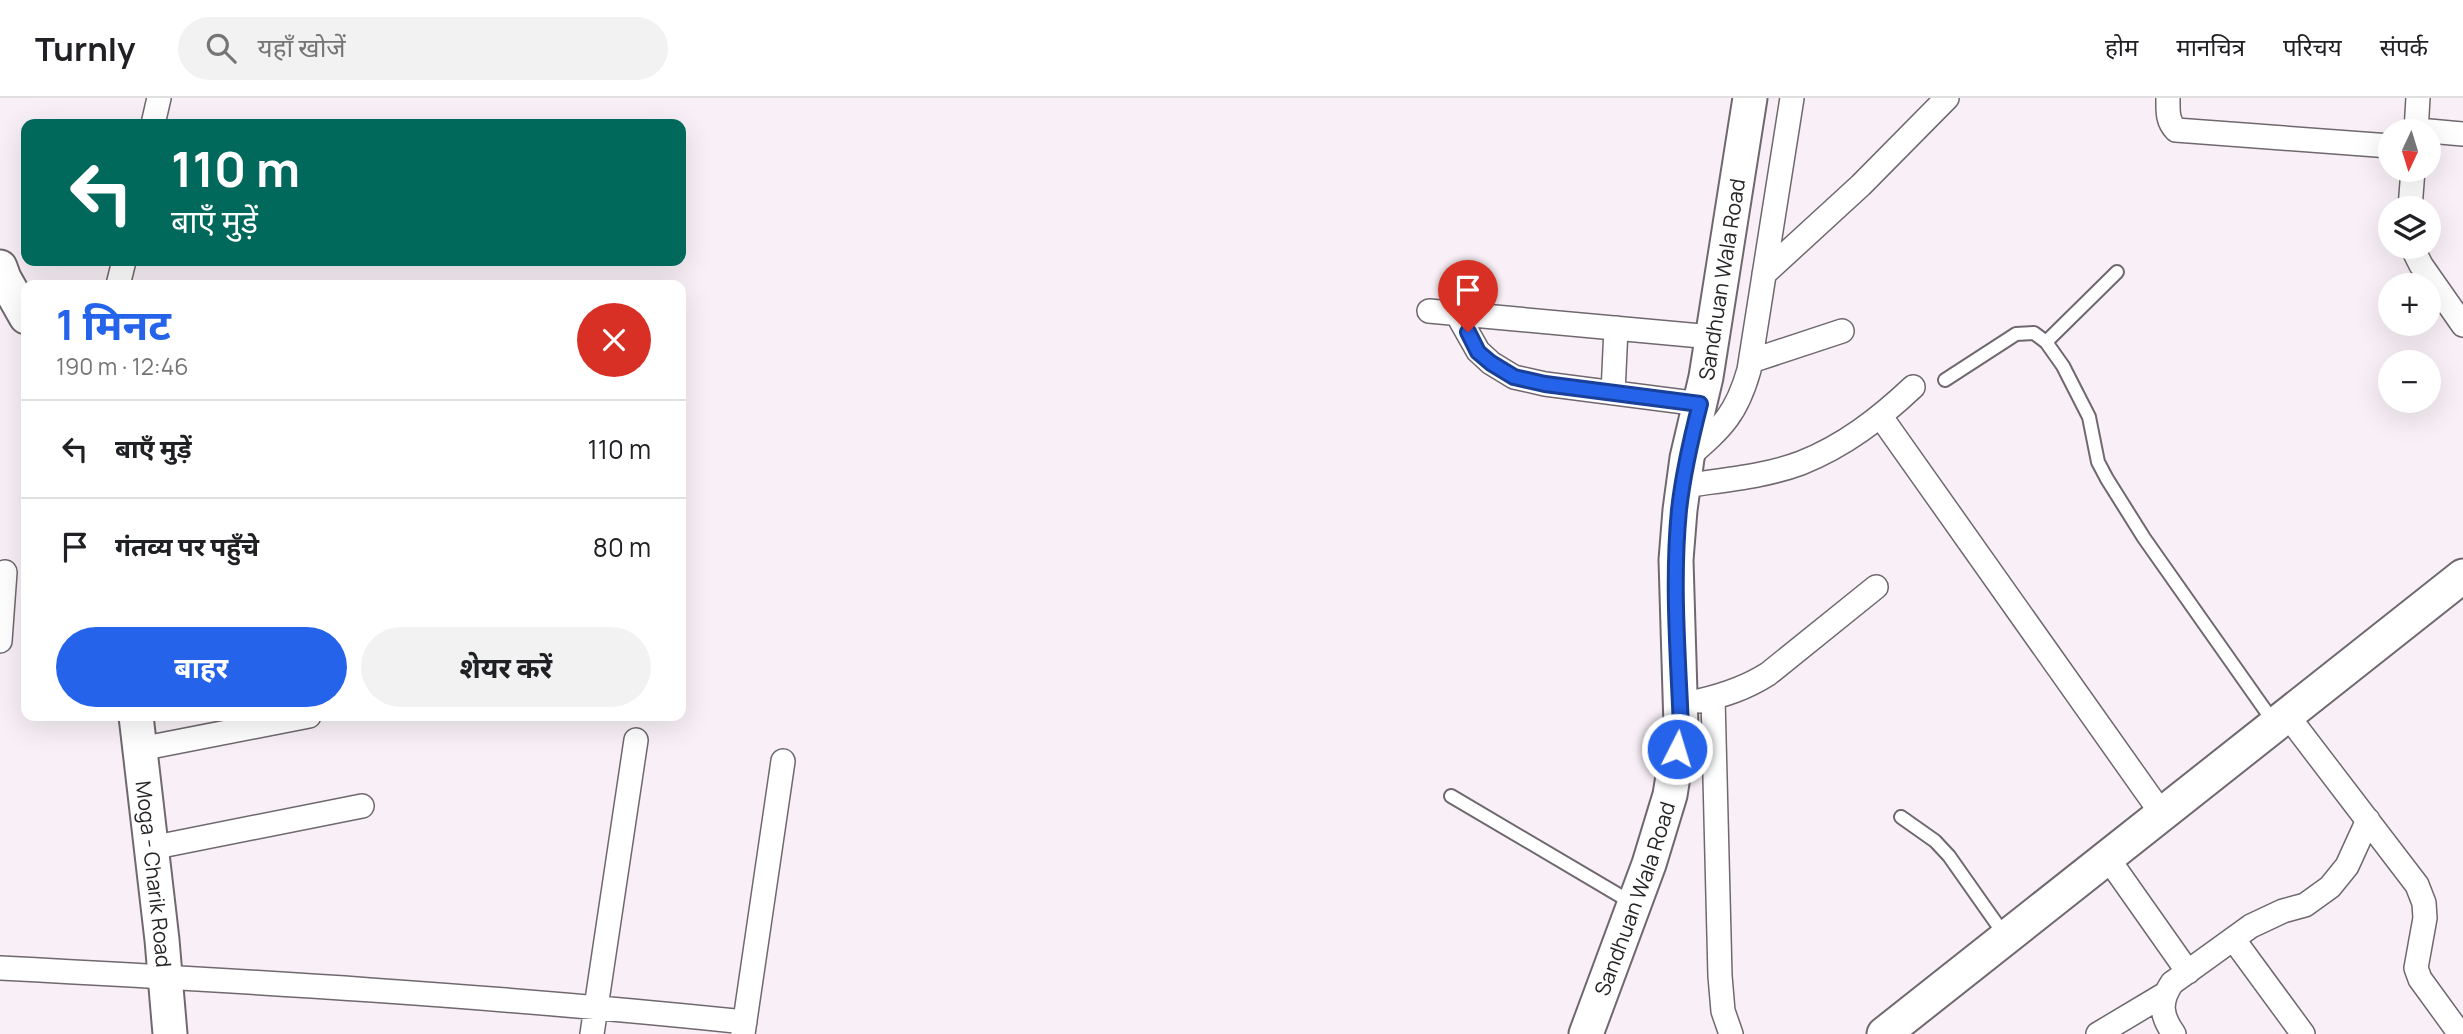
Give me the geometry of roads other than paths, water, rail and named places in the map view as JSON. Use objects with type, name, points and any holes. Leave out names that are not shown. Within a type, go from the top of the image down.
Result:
[{"type":"street","points":[[154,119],[159,98]]},
{"type":"street","name":"Sandhuan Wala Road","points":[[1586,1034],[1671,794],[1681,727],[1676,560],[1685,472],[1712,337],[1750,98]]},
{"type":"street","points":[[1685,472],[1726,424],[1744,390],[1751,361],[1792,98]]},
{"type":"street","points":[[1764,274],[1861,185],[1947,98]]},
{"type":"street","points":[[2168,98],[2167,114],[2176,130],[2378,145]]},
{"type":"street","points":[[2417,119],[2418,98]]},
{"type":"street","points":[[2441,132],[2463,134]]},
{"type":"street","points":[[2418,259],[2463,326]]},
{"type":"street","points":[[0,267],[21,308]]},
{"type":"street","points":[[1429,311],[1712,337]]},
{"type":"street","points":[[1457,314],[1478,352],[1514,377],[1545,384],[1700,404]]},
{"type":"street","points":[[1613,393],[1616,328]]},
{"type":"street","points":[[1751,361],[1842,331]]},
{"type":"street","points":[[1685,472],[1761,474],[1799,464],[1835,448],[1881,416],[1913,387]]},
{"type":"street","points":[[1881,416],[2162,814]]},
{"type":"street","points":[[0,641],[10,571]]},
{"type":"street","points":[[1884,1034],[2463,576]]},
{"type":"street","points":[[1680,706],[1751,685],[1876,587]]},
{"type":"street","points":[[1713,698],[1720,976],[1723,1011],[1731,1034]]},
{"type":"street","points":[[2281,719],[2368,820],[2417,885],[2426,918],[2416,968],[2420,979],[2460,1034]]},
{"type":"street","name":"Moga - Charik Road","points":[[137,721],[170,1034]]},
{"type":"street","points":[[140,749],[283,721]]},
{"type":"street","points":[[593,1034],[636,740]]},
{"type":"street","points":[[0,968],[597,1006],[744,1028],[783,761]]},
{"type":"street","points":[[151,848],[362,806]]},
{"type":"street","points":[[2174,1034],[2162,1014],[2165,994],[2172,983],[2251,926],[2267,917],[2305,905],[2330,887],[2347,866],[2368,820]]},
{"type":"street","points":[[2107,857],[2188,972]]},
{"type":"street","points":[[2234,940],[2303,1034]]},
{"type":"street","points":[[2098,1034],[2165,994]]},
{"type":"lane","points":[[2046,342],[2117,272]]},
{"type":"lane","points":[[1945,380],[2016,334],[2034,333],[2046,342],[2063,366],[2089,417],[2095,450],[2107,479],[2144,538],[2281,719]]},
{"type":"lane","points":[[1451,796],[1634,904]]},
{"type":"lane","points":[[1901,817],[1935,841],[1949,856],[2006,937]]}]
